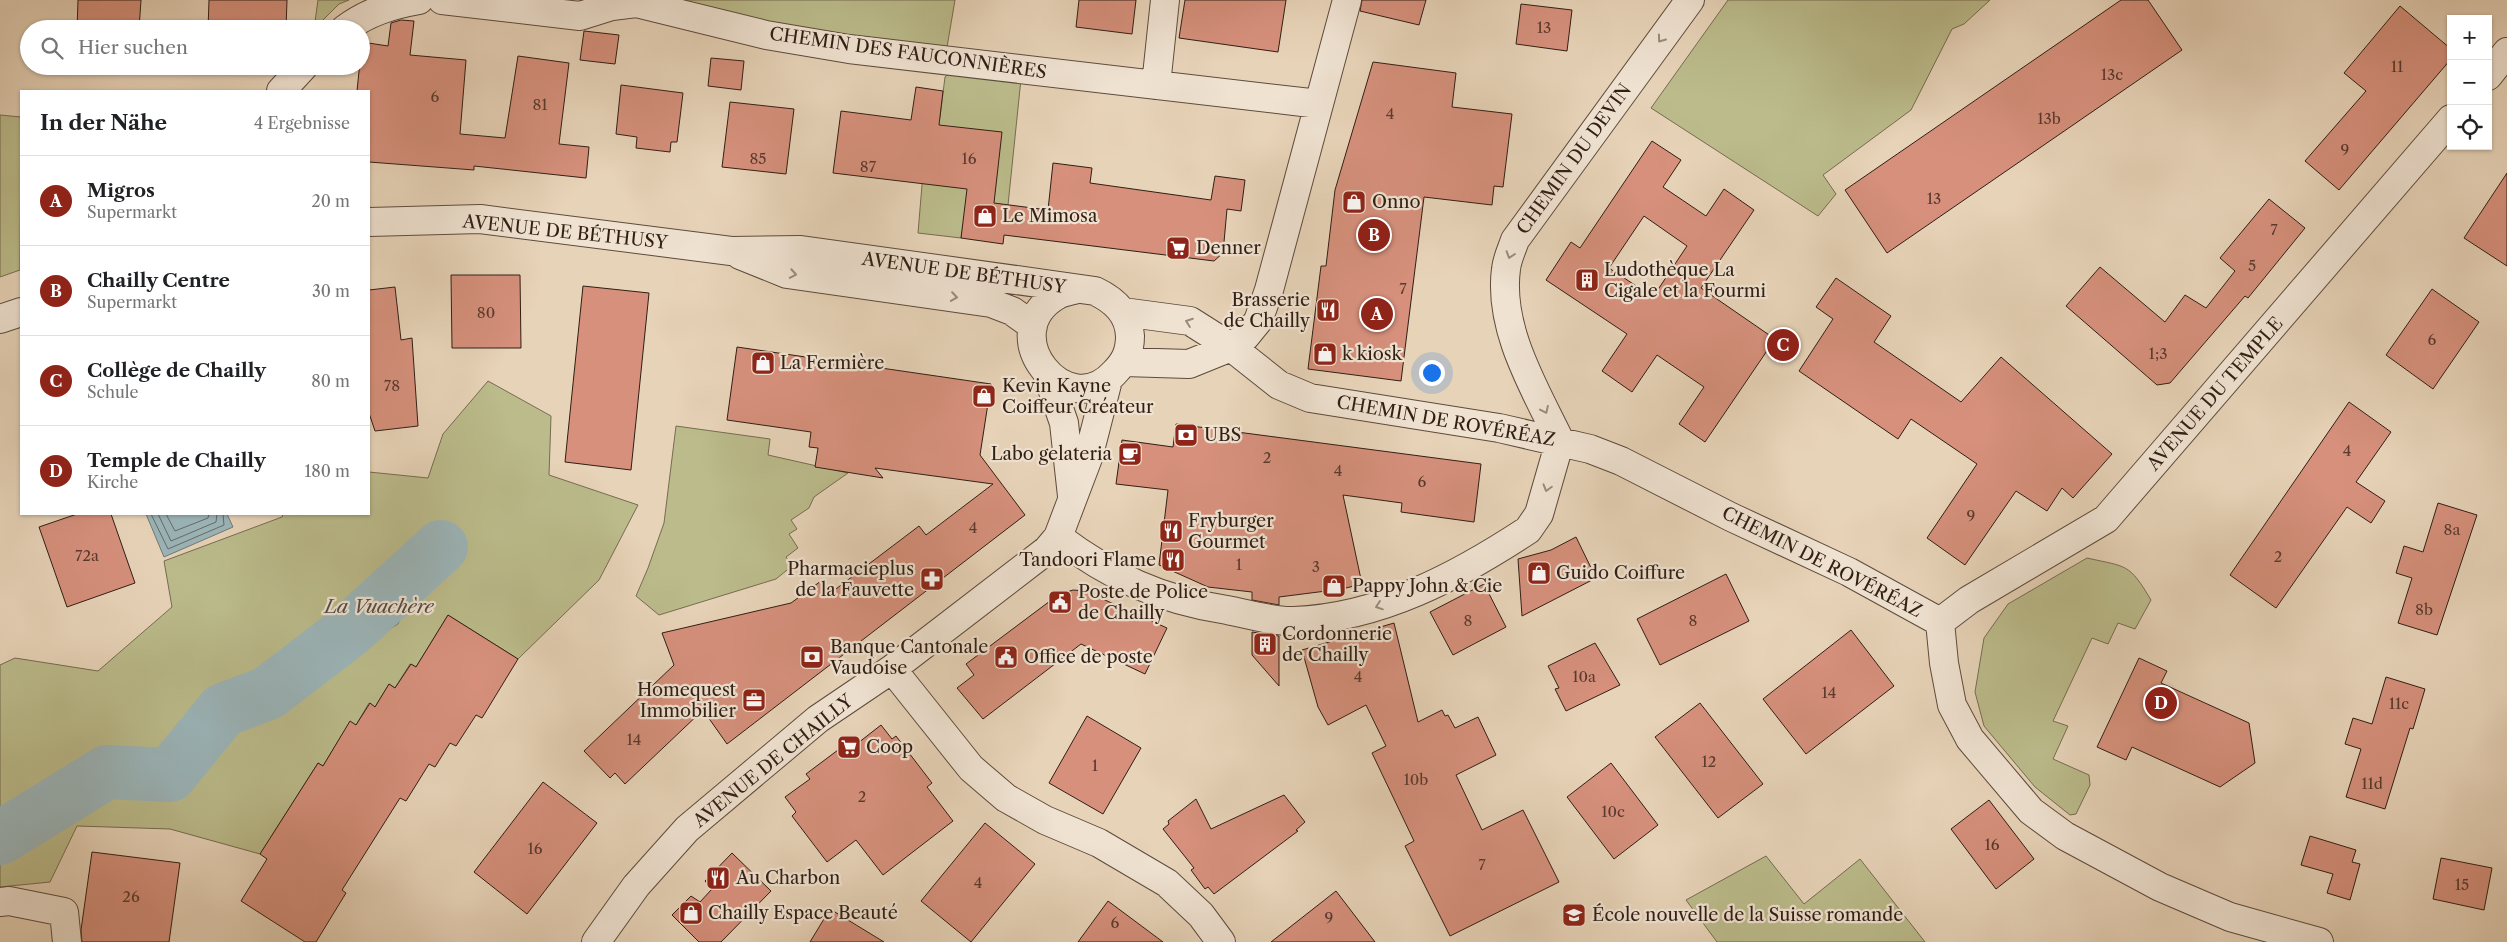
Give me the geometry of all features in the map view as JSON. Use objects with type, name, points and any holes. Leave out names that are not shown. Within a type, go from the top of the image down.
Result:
[{"type":"street","points":[[358,20],[389,5],[419,0]]},
{"type":"street","name":"CHEMIN DES FAUCONNIÈRES","points":[[442,0],[580,16],[612,6],[636,3],[766,35],[840,47],[1319,104]]},
{"type":"street","points":[[1156,85],[1165,0]]},
{"type":"street","points":[[1033,326],[1032,347],[1038,363],[1047,374],[1062,384],[1082,388],[1116,371],[1189,364],[1231,347],[1246,337],[1263,310],[1347,0]]},
{"type":"street","name":"CHEMIN DU DEVIN","points":[[1560,441],[1513,337],[1506,298],[1506,268],[1515,240],[1690,0]]},
{"type":"street","points":[[2492,71],[2507,52]]},
{"type":"street","points":[[282,90],[296,75]]},
{"type":"street","name":"AVENUE DU TEMPLE","points":[[1940,622],[1969,600],[2106,520],[2447,124]]},
{"type":"street","name":"AVENUE DE BÉTHUSY","points":[[370,222],[480,219],[732,251],[801,250],[1095,291],[1111,299],[1123,312]]},
{"type":"street","name":"AVENUE DE BÉTHUSY","points":[[732,251],[787,274],[990,303],[1012,311],[1033,326],[1040,311],[1056,296],[1078,289]]},
{"type":"street","points":[[0,319],[20,312]]},
{"type":"street","points":[[1116,371],[1130,347],[1129,328],[1123,312]]},
{"type":"street","name":"CHEMIN DE ROVÉRÉAZ","points":[[1123,312],[1190,321],[1231,347],[1279,386],[1310,398],[1499,428],[1590,449],[1621,461],[1731,517],[1849,572],[1940,622],[1944,663],[1952,705],[1970,739],[2031,811],[2065,836],[2160,887],[2230,916],[2319,942]]},
{"type":"street","name":"AVENUE DE CHAILLY","points":[[596,942],[636,886],[687,829],[818,719],[892,669],[1033,562],[1058,537],[1088,458],[1116,371]]},
{"type":"street","name":"AVENUE DE CHAILLY","points":[[1047,374],[1064,423],[1072,498]]},
{"type":"street","points":[[1058,537],[1087,559],[1159,595],[1208,607],[1292,621],[1328,617],[1374,608],[1422,590],[1528,530],[1539,514],[1560,441]]},
{"type":"street","points":[[892,669],[971,768],[1006,798],[1046,820],[1100,843],[1167,883],[1201,915],[1220,942]]},
{"type":"street","points":[[0,902],[10,901],[64,912],[67,942]]},
{"type":"green space","points":[[318,0],[349,0],[339,4],[323,20],[315,20]]},
{"type":"green space","points":[[671,0],[955,0],[946,53],[807,36]]},
{"type":"green space","points":[[1728,0],[1990,0],[1964,24],[1952,29],[1911,110],[1823,175],[1836,194],[1818,216],[1651,108]]},
{"type":"green space","points":[[951,72],[1021,79],[1008,205],[963,227],[961,238],[918,233],[924,161],[940,117],[945,77]]},
{"type":"green space","points":[[0,115],[20,117],[20,270],[0,277]]},
{"type":"green space","points":[[488,381],[551,416],[549,475],[638,505],[599,580],[518,659],[448,615],[416,667],[410,664],[395,688],[389,684],[375,707],[369,703],[356,725],[350,722],[323,766],[318,763],[260,854],[170,829],[77,826],[50,882],[0,887],[0,665],[15,658],[98,671],[172,607],[164,561],[282,517],[283,515],[370,515],[370,472],[428,478],[443,434]]},
{"type":"green space","points":[[676,426],[770,439],[768,455],[848,473],[814,497],[809,508],[791,520],[797,529],[789,534],[798,548],[786,557],[792,566],[776,579],[659,615],[636,596],[664,523]]},
{"type":"green space","points":[[2087,558],[2126,568],[2137,579],[2151,600],[2135,629],[2118,623],[2108,644],[2092,638],[2053,721],[2068,726],[2053,759],[2089,775],[2090,785],[2076,814],[2070,815],[2035,787],[1984,726],[1975,692],[1984,638],[2008,604]]},
{"type":"green space","points":[[1766,856],[1804,904],[1860,859],[1925,942],[1717,942],[1686,900]]},
{"type":"water","points":[[146,515],[227,515],[233,527],[164,557]]},
{"type":"water","name":"La Vuachère","points":[[395,564],[410,576],[409,599],[398,624],[375,638],[362,640],[349,631],[350,617],[356,597],[367,584]]},
{"type":"building","points":[[78,0],[141,0],[140,20],[77,20]]},
{"type":"building","points":[[209,0],[287,0],[286,20],[208,20]]},
{"type":"building","points":[[1079,0],[1136,0],[1132,34],[1076,27]]},
{"type":"building","points":[[1185,0],[1286,0],[1278,52],[1179,38]]},
{"type":"building","points":[[1362,0],[1426,0],[1419,25],[1360,11]]},
{"type":"building","points":[[2121,0],[2148,0],[2182,50],[1887,253],[1845,190]]},
{"type":"building","points":[[1521,4],[1572,10],[1567,51],[1516,44]]},
{"type":"building","points":[[2400,6],[2447,46],[2447,64],[2339,190],[2305,161],[2366,91],[2344,73]]},
{"type":"building","points":[[401,20],[414,21],[410,55],[466,60],[460,134],[505,138],[518,56],[569,63],[559,144],[589,147],[586,178],[474,166],[474,170],[370,162],[370,90],[357,90],[359,75],[370,75],[370,43],[388,46],[391,23]]},
{"type":"building","points":[[584,31],[619,35],[615,64],[580,60]]},
{"type":"building","points":[[711,58],[744,61],[741,90],[708,86]]},
{"type":"building","points":[[1373,62],[1456,73],[1452,107],[1512,114],[1503,187],[1494,186],[1492,205],[1424,197],[1401,381],[1308,369],[1321,266],[1326,266],[1335,190]]},
{"type":"building","points":[[621,85],[683,93],[677,142],[671,142],[670,152],[636,148],[637,137],[616,134]]},
{"type":"building","points":[[916,87],[943,91],[939,125],[1002,132],[994,203],[1048,210],[1053,163],[1092,168],[1090,183],[1211,200],[1215,176],[1245,180],[1241,211],[1227,209],[1223,253],[1214,261],[1004,235],[1003,244],[961,238],[967,189],[833,173],[841,111],[911,120]]},
{"type":"building","points":[[730,102],[794,109],[786,174],[722,167]]},
{"type":"building","points":[[1652,141],[1681,160],[1663,187],[1706,216],[1724,189],[1754,210],[1701,288],[1775,339],[1705,442],[1679,424],[1704,387],[1657,355],[1632,392],[1602,371],[1627,334],[1546,280],[1571,242],[1580,248]],"holes":[[[1644,216],[1687,246],[1653,297],[1609,268]]]},
{"type":"building","points":[[2507,173],[2507,266],[2464,238]]},
{"type":"building","points":[[2269,199],[2305,228],[2248,298],[2245,296],[2170,383],[2157,385],[2066,306],[2100,267],[2165,322],[2185,295],[2206,308],[2235,271],[2220,258]]},
{"type":"building","points":[[451,275],[520,275],[521,348],[452,348]]},
{"type":"building","points":[[1836,278],[1891,316],[1874,342],[1961,402],[2001,357],[2112,454],[2073,498],[2062,488],[2047,511],[2016,491],[1965,565],[1927,538],[1977,464],[1911,419],[1898,439],[1799,371],[1833,319],[1816,307]]},
{"type":"building","points":[[583,286],[649,293],[631,470],[565,462]]},
{"type":"building","points":[[395,287],[401,340],[412,338],[418,426],[375,431],[370,416],[370,290]]},
{"type":"building","points":[[2432,289],[2479,322],[2433,389],[2386,355]]},
{"type":"building","points":[[737,347],[991,384],[980,455],[1025,515],[727,744],[703,710],[625,784],[615,773],[610,778],[584,751],[674,665],[662,633],[791,603],[821,581],[828,595],[919,526],[926,535],[993,484],[875,468],[883,478],[815,467],[818,448],[809,447],[811,432],[727,420]]},
{"type":"building","points":[[2349,402],[2391,432],[2356,482],[2385,501],[2371,523],[2347,507],[2276,608],[2230,575]]},
{"type":"building","points":[[1176,424],[1481,464],[1474,522],[1401,512],[1402,503],[1343,495],[1362,584],[1342,589],[1279,597],[1279,605],[1252,600],[1252,592],[1208,587],[1159,565],[1168,490],[1116,484],[1122,440],[1173,447]]},
{"type":"building","points":[[2438,503],[2477,515],[2437,635],[2398,623],[2412,578],[2396,573],[2404,546],[2423,552]]},
{"type":"building","points":[[74,515],[111,515],[135,583],[67,607],[39,527]]},
{"type":"building","points":[[1576,537],[1596,578],[1522,616],[1518,559],[1551,550]]},
{"type":"building","points":[[1726,574],[1749,621],[1660,665],[1637,619]]},
{"type":"building","points":[[1484,584],[1506,627],[1453,655],[1430,612]]},
{"type":"building","points":[[1073,590],[1085,591],[1167,628],[1145,674],[1081,644],[983,719],[957,688],[974,675],[966,664],[1058,595]]},
{"type":"building","points":[[448,615],[518,659],[482,718],[476,715],[456,746],[450,743],[435,767],[429,764],[406,801],[400,798],[342,890],[346,893],[316,942],[305,942],[241,901],[267,859],[260,854],[318,763],[323,766],[350,721],[356,725],[370,703],[375,707],[389,684],[395,688],[411,664],[416,667]]},
{"type":"building","points":[[1394,623],[1418,722],[1442,710],[1445,716],[1448,715],[1455,728],[1478,717],[1496,755],[1456,775],[1482,830],[1523,810],[1559,882],[1450,936],[1405,846],[1414,841],[1372,753],[1386,746],[1366,705],[1328,725],[1318,707],[1302,650]]},
{"type":"building","points":[[1851,630],[1894,686],[1806,754],[1763,699]]},
{"type":"building","name":"Cordonnerie de Chailly","points":[[1252,632],[1279,636],[1279,686],[1252,655]]},
{"type":"building","points":[[1595,643],[1620,685],[1566,711],[1555,689],[1559,688],[1548,666]]},
{"type":"building","points":[[2139,658],[2167,671],[2161,683],[2249,723],[2255,763],[2220,787],[2132,747],[2126,760],[2097,747]]},
{"type":"building","points":[[2386,677],[2425,689],[2413,729],[2410,728],[2385,809],[2346,797],[2361,749],[2345,744],[2353,718],[2372,724]]},
{"type":"building","points":[[1700,703],[1763,784],[1718,818],[1655,737]]},
{"type":"building","points":[[1087,716],[1141,748],[1103,814],[1049,783]]},
{"type":"building","points":[[881,725],[892,739],[896,736],[932,783],[927,787],[953,821],[883,875],[856,840],[827,862],[792,816],[796,812],[785,797],[810,779],[806,774],[854,738],[858,743]]},
{"type":"building","points":[[1611,763],[1658,825],[1614,859],[1567,797]]},
{"type":"building","points":[[543,782],[597,823],[527,914],[474,872]]},
{"type":"building","points":[[1284,795],[1305,822],[1296,830],[1298,831],[1214,894],[1208,887],[1205,889],[1191,870],[1194,868],[1163,829],[1169,824],[1168,821],[1196,799],[1211,829]]},
{"type":"building","points":[[1989,800],[2034,859],[1996,889],[1951,829]]},
{"type":"building","points":[[985,823],[1035,864],[971,942],[921,901]]},
{"type":"building","points":[[2310,836],[2356,850],[2352,862],[2360,864],[2350,900],[2327,893],[2333,874],[2301,865]]},
{"type":"building","points":[[92,852],[180,863],[169,942],[82,942],[81,930]]},
{"type":"building","points":[[732,853],[771,891],[721,942],[699,942],[672,915],[691,896],[700,902],[712,889],[705,881]]},
{"type":"building","points":[[2441,858],[2492,868],[2484,910],[2433,899]]},
{"type":"building","points":[[1336,891],[1375,942],[1271,942]]},
{"type":"building","points":[[1108,901],[1163,942],[1078,942]]},
{"type":"building","points":[[830,909],[884,942],[810,942]]},
{"type":"waterway","name":"La Vuachère","points":[[0,838],[107,772],[170,775],[223,710],[268,693],[349,631],[441,547]]},
{"type":"place","name":"Onno","points":[[1354,202]]},
{"type":"place","name":"Le Mimosa","points":[[985,216]]},
{"type":"place","name":"Chailly Centre","points":[[1374,235]]},
{"type":"place","name":"Denner","points":[[1178,248]]},
{"type":"place","name":"Ludothèque La Cigale et la Fourmi","points":[[1587,280]]},
{"type":"place","name":"Brasserie de Chailly","points":[[1328,310]]},
{"type":"place","name":"Migros","points":[[1377,314]]},
{"type":"place","name":"Collège de Chailly","points":[[1783,345]]},
{"type":"place","name":"k kiosk","points":[[1325,354]]},
{"type":"place","name":"La Fermière","points":[[763,363]]},
{"type":"place","name":"Kevin Kayne Coiffeur Créateur","points":[[984,396]]},
{"type":"place","name":"UBS","points":[[1186,435]]},
{"type":"place","name":"Labo gelateria","points":[[1130,454]]},
{"type":"place","name":"Fryburger Gourmet","points":[[1171,531]]},
{"type":"place","name":"Tandoori Flame","points":[[1173,560]]},
{"type":"place","name":"Guido Coiffure","points":[[1539,573]]},
{"type":"place","name":"Pharmacieplus de la Fauvette","points":[[932,579]]},
{"type":"place","name":"Pappy John & Cie","points":[[1334,586]]},
{"type":"place","name":"Poste de Police de Chailly","points":[[1060,602]]},
{"type":"place","name":"Cordonnerie de Chailly","points":[[1265,644]]},
{"type":"place","name":"Banque Cantonale Vaudoise","points":[[812,657]]},
{"type":"place","name":"Office de poste","points":[[1006,657]]},
{"type":"place","name":"Homequest Immobilier","points":[[754,700]]},
{"type":"place","name":"Temple de Chailly","points":[[2161,703]]},
{"type":"place","name":"Coop","points":[[849,747]]},
{"type":"place","name":"Au Charbon","points":[[718,878]]},
{"type":"place","name":"Chailly Espace Beauté","points":[[691,913]]},
{"type":"place","name":"École nouvelle de la Suisse romande","points":[[1574,915]]}]
